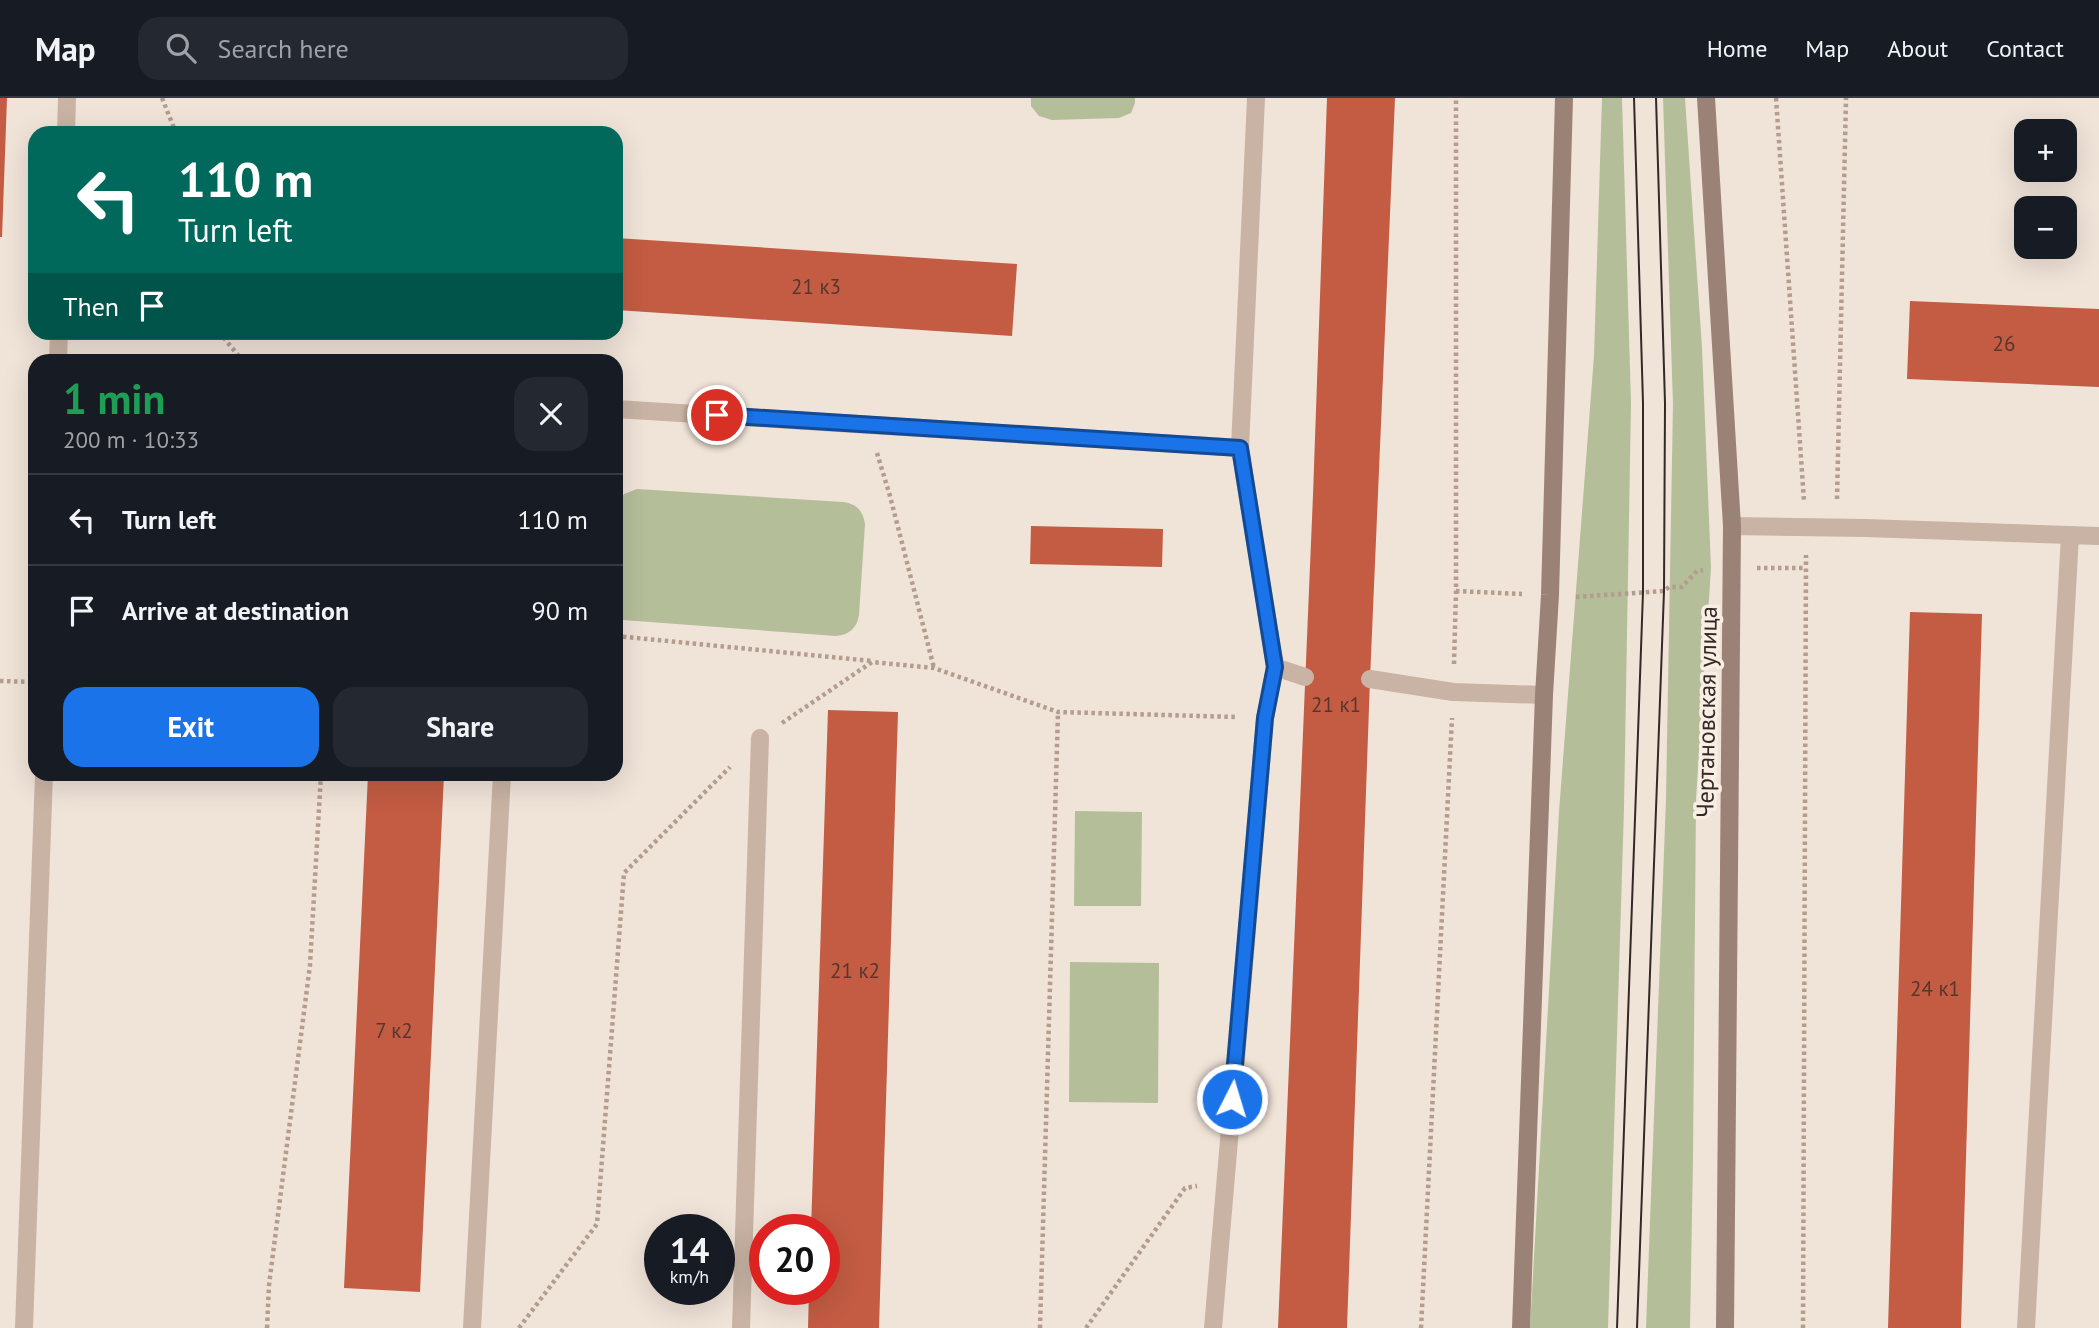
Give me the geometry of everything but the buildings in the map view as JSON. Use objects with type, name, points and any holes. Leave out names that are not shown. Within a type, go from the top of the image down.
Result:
[{"type":"main road","points":[[1521,1328],[1550,595],[1563,98]]},
{"type":"main road","name":"Чертановская улица","points":[[1706,98],[1732,526],[1725,1328]]},
{"type":"lane","points":[[66,126],[67,98]]},
{"type":"lane","points":[[1213,1328],[1265,718],[1275,667],[1240,448],[1256,98]]},
{"type":"lane","points":[[623,409],[1240,448]]},
{"type":"lane","points":[[1732,526],[2099,536]]},
{"type":"lane","points":[[2026,1328],[2070,535]]},
{"type":"lane","points":[[1275,667],[1306,677]]},
{"type":"lane","points":[[1370,679],[1453,692],[1544,695]]},
{"type":"lane","points":[[741,1328],[760,738]]},
{"type":"lane","points":[[24,1328],[44,781]]},
{"type":"lane","points":[[472,1328],[502,781]]},
{"type":"path","points":[[162,98],[173,126]]},
{"type":"path","points":[[1776,98],[1806,527],[1803,1328]]},
{"type":"path","points":[[1837,528],[1846,98]]},
{"type":"path","points":[[226,340],[237,354]]},
{"type":"path","points":[[867,425],[890,496],[934,668]]},
{"type":"path","points":[[1455,591],[1574,597],[1664,591],[1669,587],[1682,587],[1698,571],[1711,568]]},
{"type":"path","points":[[623,637],[934,668],[1058,712],[1265,718]]},
{"type":"path","points":[[519,1328],[597,1224],[624,873],[760,738],[873,662]]},
{"type":"path","points":[[0,681],[28,682]]},
{"type":"path","points":[[1040,1328],[1058,712]]},
{"type":"path","points":[[267,1328],[269,1285],[310,965],[321,781]]},
{"type":"path","points":[[1086,1328],[1185,1188],[1225,1181]]},
{"type":"green space","points":[[1031,98],[1135,98],[1135,103],[1131,113],[1119,118],[1052,120],[1039,116],[1031,106]]},
{"type":"green space","points":[[1602,98],[1622,98],[1631,403],[1624,808],[1608,1328],[1530,1328],[1559,812],[1594,356]]},
{"type":"green space","points":[[1663,98],[1685,98],[1702,348],[1711,568],[1696,799],[1690,1328],[1646,1328],[1666,799],[1673,404]]},
{"type":"green space","points":[[637,489],[843,502],[856,506],[863,515],[865,524],[858,620],[848,632],[836,636],[623,620],[624,494]]},
{"type":"green space","points":[[1075,811],[1142,812],[1141,906],[1074,906]]},
{"type":"green space","points":[[1070,962],[1159,963],[1158,1103],[1069,1102]]},
{"type":"tram line","points":[[1617,1328],[1643,592],[1643,403],[1634,98]]},
{"type":"tram line","points":[[1637,1328],[1664,591],[1665,403],[1656,98]]},
{"type":"route","points":[[717,415],[1240,448],[1275,667],[1265,718],[1232,1099]]}]
